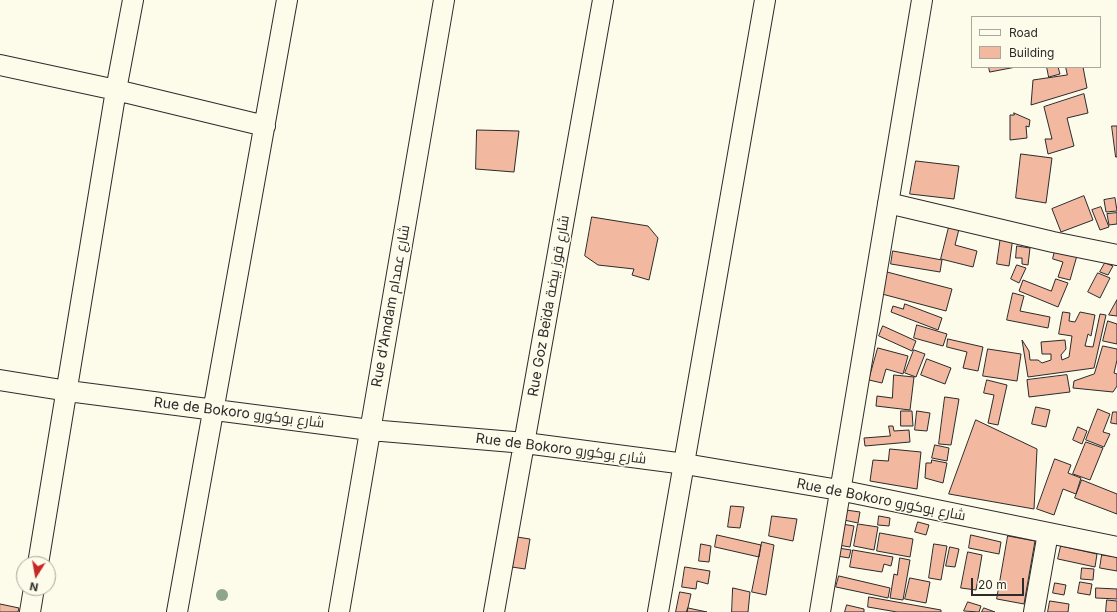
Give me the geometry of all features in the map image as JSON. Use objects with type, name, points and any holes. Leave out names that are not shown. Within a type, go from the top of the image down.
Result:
[{"type":"street","points":[[39,556],[68,391],[116,90],[133,0]]},
{"type":"street","points":[[177,612],[287,0]]},
{"type":"street","name":"Rue d'Amdam شارع عمدام","points":[[339,612],[444,0]]},
{"type":"street","name":"Rue Goz Beïda شارع قوز بيضة","points":[[494,612],[603,0]]},
{"type":"street","points":[[658,612],[765,0]]},
{"type":"street","points":[[820,612],[839,490],[922,0]]},
{"type":"street","points":[[0,65],[116,90],[264,126]]},
{"type":"street","points":[[888,204],[1053,242],[1117,255]]},
{"type":"street","name":"Rue de Bokoro شارع بوكورو","points":[[0,380],[68,391],[370,430],[524,443],[685,464],[839,490],[1117,547]]},
{"type":"street","points":[[1034,612],[1048,533]]},
{"type":"street","points":[[30,612],[33,596]]},
{"type":"building","points":[[989,68],[1011,68],[990,72]]},
{"type":"building","points":[[1047,68],[1058,68],[1060,74],[1049,77]]},
{"type":"building","points":[[1066,68],[1083,68],[1087,88],[1031,105],[1033,80],[1067,75]]},
{"type":"building","points":[[1084,94],[1088,113],[1067,118],[1074,146],[1048,154],[1045,139],[1052,139],[1044,107]]},
{"type":"building","points":[[1014,113],[1030,120],[1029,127],[1026,126],[1027,138],[1010,140],[1010,115],[1014,115]]},
{"type":"building","points":[[1112,126],[1117,126],[1117,157],[1116,157]]},
{"type":"building","points":[[477,130],[519,131],[514,172],[476,169]]},
{"type":"building","points":[[1021,154],[1052,158],[1046,203],[1016,198]]},
{"type":"building","points":[[916,161],[959,166],[954,199],[910,194]]},
{"type":"building","points":[[1084,196],[1093,220],[1061,232],[1052,209]]},
{"type":"building","points":[[1115,198],[1117,211],[1106,212],[1104,200]]},
{"type":"building","points":[[1101,207],[1109,227],[1100,230],[1092,210]]},
{"type":"building","points":[[1117,213],[1117,224],[1109,225],[1107,214]]},
{"type":"building","points":[[592,217],[648,226],[658,238],[649,280],[632,275],[634,269],[598,265],[585,256]]},
{"type":"building","points":[[950,223],[960,225],[955,245],[977,251],[973,267],[941,259]]},
{"type":"building","points":[[1001,236],[1013,237],[1009,266],[997,264]]},
{"type":"building","points":[[1017,246],[1030,248],[1028,265],[1022,264],[1022,258],[1016,258]]},
{"type":"building","points":[[1056,246],[1078,252],[1070,280],[1058,277],[1063,262],[1053,259]]},
{"type":"building","points":[[893,251],[942,260],[940,272],[891,264]]},
{"type":"building","points":[[1105,263],[1113,266],[1108,275],[1100,272]]},
{"type":"building","points":[[1017,265],[1026,268],[1019,283],[1011,279]]},
{"type":"building","points":[[887,272],[952,289],[946,311],[882,294]]},
{"type":"building","points":[[1098,273],[1110,278],[1100,298],[1088,292]]},
{"type":"building","points":[[1056,279],[1068,283],[1058,307],[1019,291],[1023,280],[1051,291]]},
{"type":"building","points":[[1013,293],[1024,296],[1020,311],[1050,317],[1048,328],[1007,320]]},
{"type":"building","points":[[1117,300],[1117,316],[1109,315]]},
{"type":"building","points":[[905,304],[942,318],[938,330],[891,312],[893,306],[903,309]]},
{"type":"building","points":[[1063,312],[1070,313],[1069,321],[1075,322],[1080,312],[1095,315],[1091,336],[1088,334],[1085,346],[1093,347],[1100,314],[1106,315],[1094,368],[1028,377],[1022,340],[1029,351],[1030,360],[1038,360],[1042,363],[1051,360],[1051,354],[1042,354],[1041,342],[1065,340],[1066,349],[1061,355],[1062,360],[1069,357],[1072,336],[1059,334]]},
{"type":"building","points":[[1108,321],[1117,324],[1117,344],[1103,341]]},
{"type":"building","points":[[917,325],[947,334],[943,346],[914,338]]},
{"type":"building","points":[[883,326],[916,341],[912,351],[879,336]]},
{"type":"building","points":[[948,339],[983,347],[978,371],[963,368],[967,352],[947,347]]},
{"type":"building","points":[[1103,346],[1117,349],[1117,360],[1114,373],[1117,374],[1117,386],[1113,392],[1073,388],[1074,381],[1094,374]]},
{"type":"building","points":[[878,348],[908,356],[903,374],[886,369],[882,383],[869,380]]},
{"type":"building","points":[[988,349],[1021,354],[1017,381],[983,376]]},
{"type":"building","points":[[914,350],[925,354],[916,377],[905,373]]},
{"type":"building","points":[[927,359],[951,368],[945,384],[921,375]]},
{"type":"building","points":[[894,375],[914,377],[910,410],[876,406],[877,396],[892,398]]},
{"type":"building","points":[[1067,375],[1070,392],[1029,397],[1027,380]]},
{"type":"building","points":[[987,380],[1007,385],[998,425],[988,423],[994,395],[984,393]]},
{"type":"building","points":[[945,397],[959,399],[951,445],[939,444]]},
{"type":"building","points":[[1036,407],[1050,410],[1046,427],[1032,424]]},
{"type":"building","points":[[1098,409],[1110,414],[1103,432],[1110,434],[1104,447],[1086,440]]},
{"type":"building","points":[[901,411],[912,411],[913,426],[901,426]]},
{"type":"building","points":[[917,411],[930,413],[927,431],[915,430]]},
{"type":"building","points":[[1113,412],[1117,412],[1117,424],[1111,423]]},
{"type":"building","points":[[976,420],[1037,449],[1034,509],[949,494]]},
{"type":"building","points":[[889,426],[893,426],[894,431],[909,430],[910,442],[865,446],[864,438],[890,436]]},
{"type":"building","points":[[1078,427],[1087,431],[1082,444],[1073,440]]},
{"type":"building","points":[[1086,442],[1103,448],[1090,480],[1073,474]]},
{"type":"building","points":[[935,445],[949,448],[947,461],[932,458]]},
{"type":"building","points":[[890,449],[921,452],[917,489],[870,481],[873,460],[888,461]]},
{"type":"building","points":[[1055,459],[1071,465],[1068,473],[1081,478],[1076,494],[1063,489],[1054,515],[1037,509]]},
{"type":"building","points":[[932,460],[947,463],[943,483],[925,478],[926,463],[931,463]]},
{"type":"building","points":[[1082,480],[1117,494],[1117,514],[1075,498]]},
{"type":"building","points":[[731,506],[744,507],[740,528],[728,527]]},
{"type":"building","points":[[846,510],[860,512],[858,523],[844,520]]},
{"type":"building","points":[[772,516],[797,519],[793,541],[769,536]]},
{"type":"building","points":[[879,516],[890,518],[889,526],[878,525]]},
{"type":"building","points":[[918,522],[929,525],[926,535],[915,532]]},
{"type":"building","points":[[842,524],[854,526],[850,547],[838,545]]},
{"type":"building","points":[[858,524],[878,527],[874,550],[854,546]]},
{"type":"building","points":[[880,533],[913,539],[910,557],[877,551]]},
{"type":"building","points":[[717,535],[761,545],[759,557],[715,547]]},
{"type":"building","points":[[971,535],[1001,542],[999,554],[969,548]]},
{"type":"building","points":[[1008,536],[1035,541],[1024,604],[997,599]]},
{"type":"building","points":[[517,537],[530,539],[525,569],[512,567]]},
{"type":"building","points":[[762,542],[774,545],[766,595],[752,592]]},
{"type":"building","points":[[701,544],[711,546],[709,562],[699,561]]},
{"type":"building","points":[[934,544],[947,546],[941,580],[929,578]]},
{"type":"building","points":[[1061,546],[1097,554],[1095,567],[1058,559]]},
{"type":"building","points":[[950,547],[959,549],[955,567],[946,566]]},
{"type":"building","points":[[838,548],[851,550],[849,558],[837,556]]},
{"type":"building","points":[[853,550],[893,557],[891,566],[884,564],[882,572],[850,567]]},
{"type":"building","points":[[968,552],[982,555],[976,590],[961,588]]},
{"type":"building","points":[[1102,555],[1117,557],[1117,571],[1100,568]]},
{"type":"building","points":[[900,558],[910,560],[903,600],[890,598],[894,574],[897,575]]},
{"type":"building","points":[[685,567],[710,571],[708,584],[697,581],[696,589],[682,587]]},
{"type":"building","points":[[1082,568],[1094,569],[1093,580],[1081,579]]},
{"type":"building","points":[[839,576],[890,588],[888,598],[836,587]]},
{"type":"building","points":[[910,578],[930,582],[926,603],[905,599]]},
{"type":"building","points":[[1080,582],[1092,584],[1090,595],[1078,593]]},
{"type":"building","points":[[1055,583],[1066,585],[1064,595],[1053,593]]},
{"type":"building","points":[[733,588],[750,592],[748,612],[732,612]]},
{"type":"building","points":[[1096,588],[1117,589],[1117,599],[1096,598]]},
{"type":"building","points":[[680,592],[691,594],[687,612],[676,612]]},
{"type":"building","points":[[869,597],[941,610],[941,612],[897,612],[868,607]]},
{"type":"building","points":[[1107,600],[1117,601],[1117,612],[1106,612]]},
{"type":"building","points":[[1050,601],[1069,604],[1068,612],[1048,612]]},
{"type":"building","points":[[968,602],[981,606],[979,612],[964,611]]},
{"type":"building","points":[[0,604],[19,608],[18,612],[0,612]]},
{"type":"building","points":[[847,605],[864,609],[864,612],[845,612]]},
{"type":"building","points":[[688,608],[707,612],[687,612]]},
{"type":"building","points":[[984,608],[995,612],[982,612]]}]
